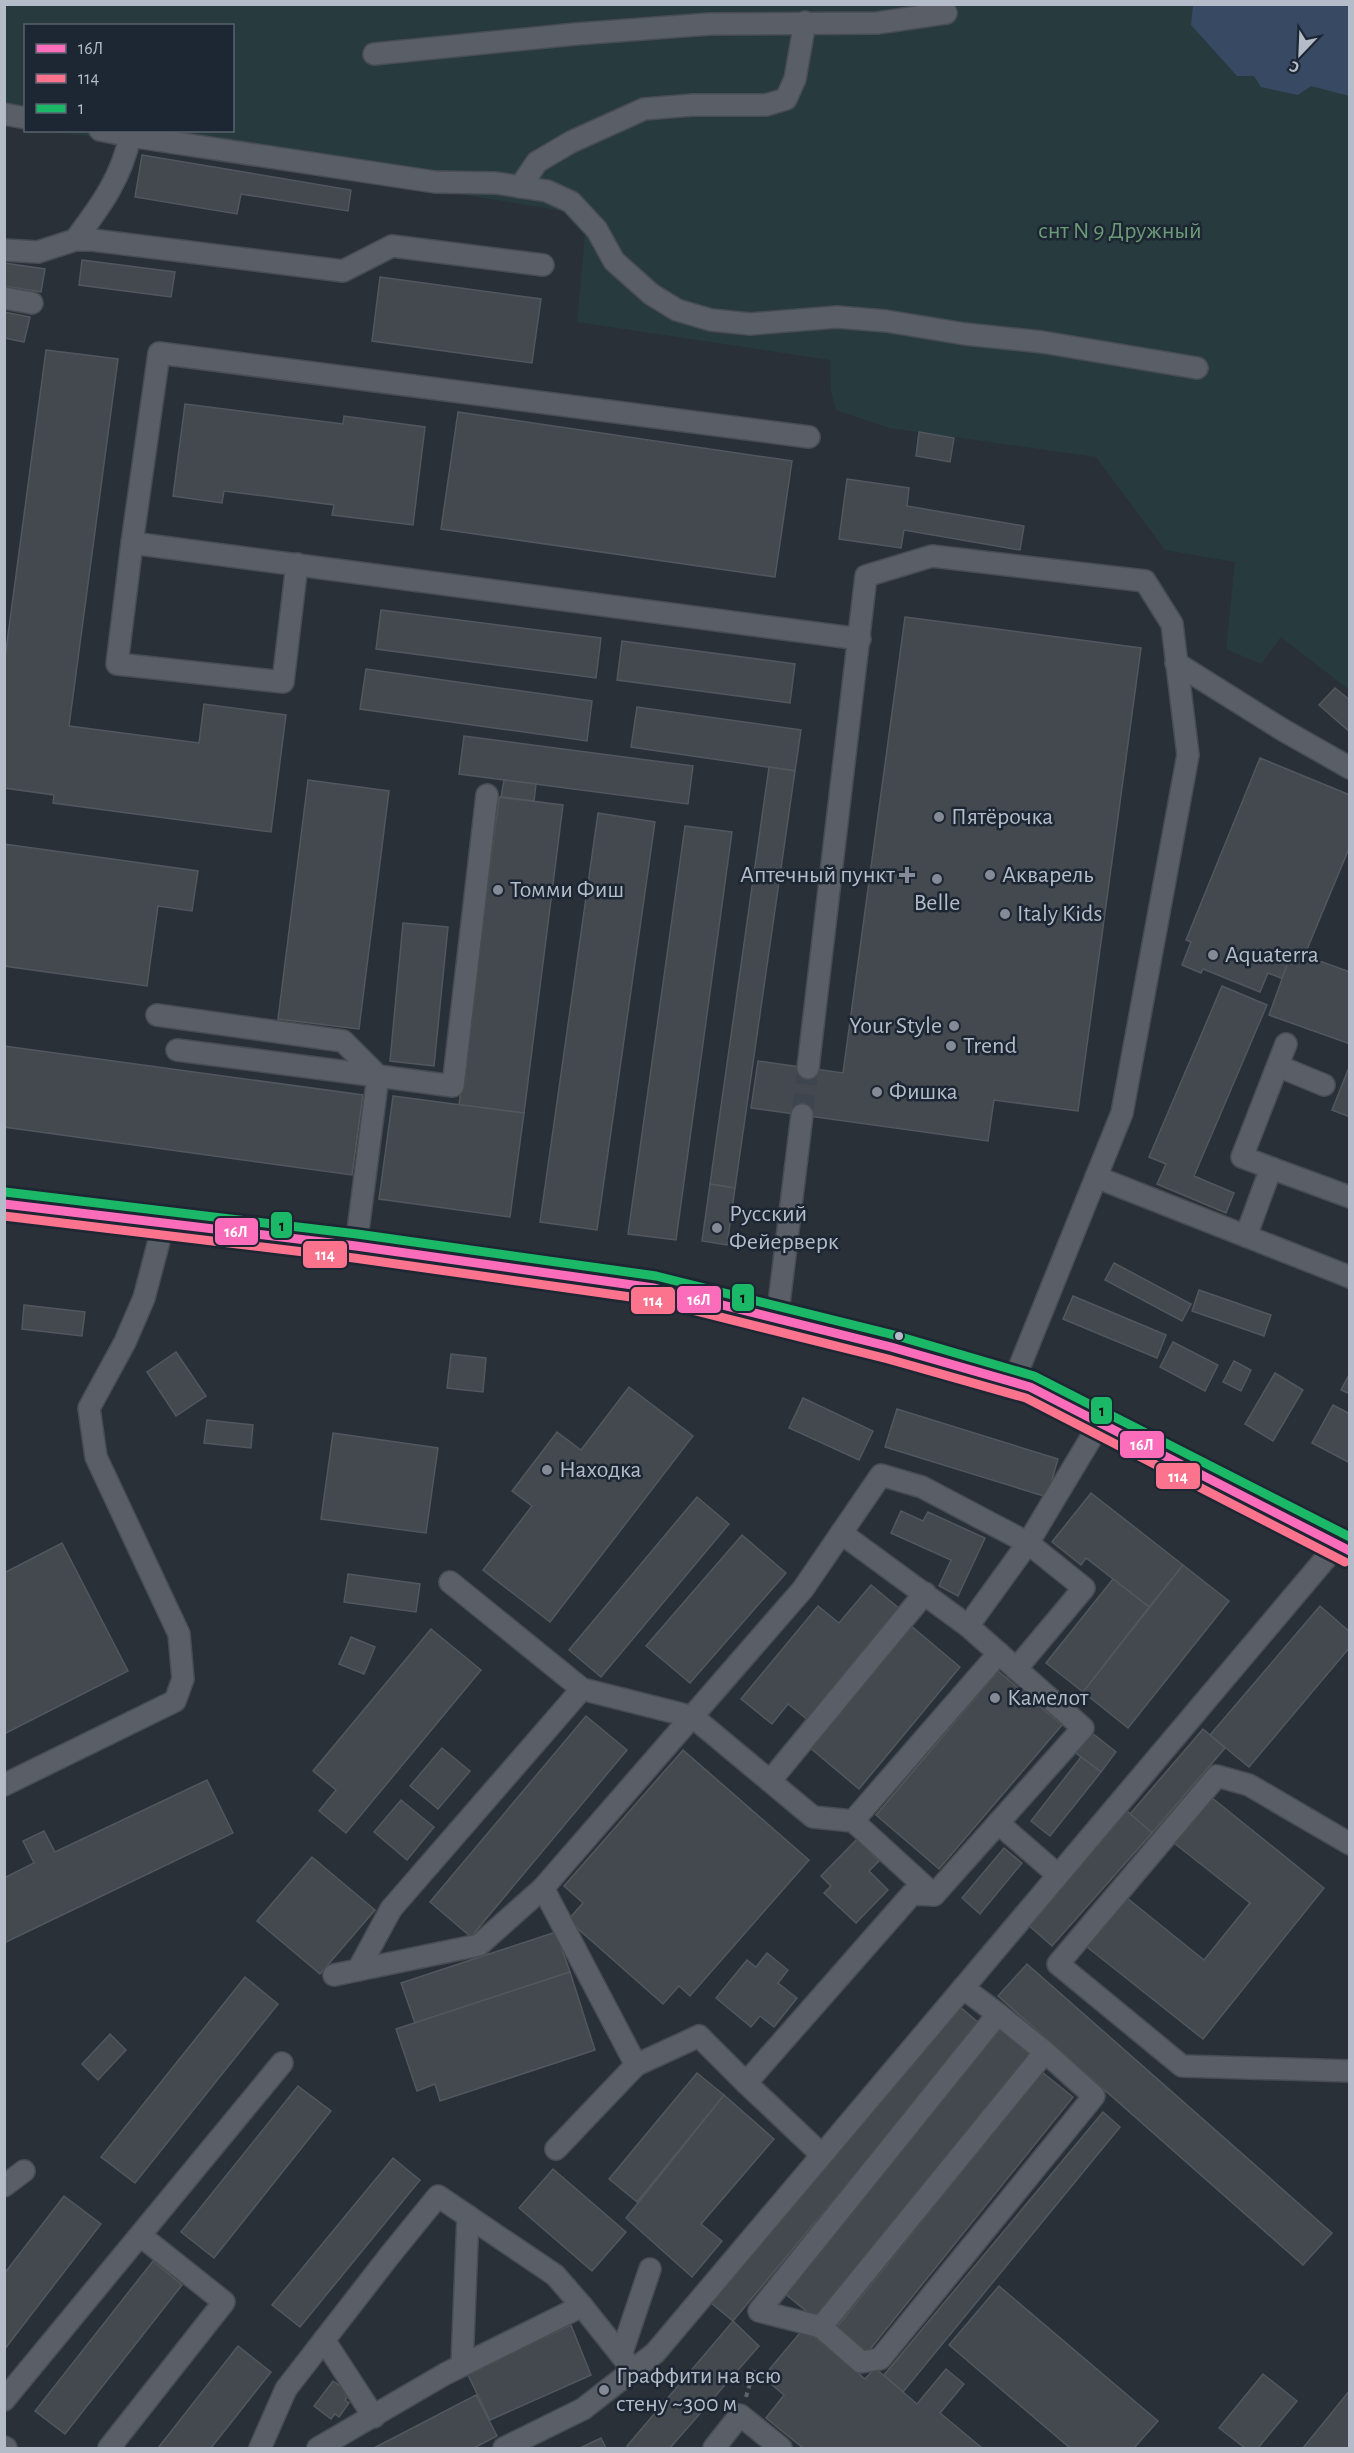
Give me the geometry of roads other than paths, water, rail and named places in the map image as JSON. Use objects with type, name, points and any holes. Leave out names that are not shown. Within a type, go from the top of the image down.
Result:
[{"type":"main road","points":[[4,1204],[356,1246],[654,1288],[891,1347],[1030,1387],[1343,1548]]},
{"type":"lane","points":[[374,54],[710,24],[877,22],[946,13]]},
{"type":"lane","points":[[520,187],[537,162],[571,142],[644,110],[693,105],[766,105],[786,99],[795,79],[805,22]]},
{"type":"lane","points":[[4,114],[24,118]]},
{"type":"lane","points":[[110,132],[435,182],[496,183],[546,191],[571,202],[597,230],[614,261],[651,294],[677,310],[711,320],[750,324],[837,317],[886,321],[965,334],[1042,342],[1197,368]]},
{"type":"lane","points":[[75,240],[108,196],[126,155],[130,136]]},
{"type":"lane","points":[[4,250],[38,252],[75,240],[92,240],[343,271],[392,246],[543,265]]},
{"type":"lane","points":[[4,298],[32,303]]},
{"type":"lane","points":[[297,564],[283,682],[117,664],[159,353],[809,437]]},
{"type":"lane","points":[[132,543],[860,639]]},
{"type":"lane","points":[[808,1068],[866,576],[932,556],[1145,581],[1172,624],[1188,755],[1122,1113],[1013,1383]]},
{"type":"lane","points":[[1176,663],[1283,730],[1350,768]]},
{"type":"lane","points":[[177,1050],[453,1086],[488,795]]},
{"type":"lane","points":[[158,1015],[343,1041],[378,1076]]},
{"type":"lane","points":[[1286,1044],[1242,1157],[1350,1197]]},
{"type":"lane","points":[[1278,1066],[1324,1085]]},
{"type":"lane","points":[[356,1246],[378,1076]]},
{"type":"lane","points":[[777,1320],[802,1115]]},
{"type":"lane","points":[[1246,1236],[1271,1168]]},
{"type":"lane","points":[[1096,1177],[1350,1277]]},
{"type":"lane","points":[[4,1785],[175,1701],[183,1679],[179,1634],[96,1457],[89,1408],[125,1342],[144,1298],[164,1222]]},
{"type":"lane","points":[[968,1626],[1028,1543],[1100,1423]]},
{"type":"lane","points":[[334,1975],[479,1946],[543,1888],[803,1589],[882,1475],[922,1487],[1028,1543],[1084,1588],[1017,1669]]},
{"type":"lane","points":[[841,1533],[968,1626],[1083,1728],[934,1895]]},
{"type":"lane","points":[[504,2448],[583,2409],[627,2363],[655,2354],[1058,1875],[1343,1548]]},
{"type":"lane","points":[[450,1582],[582,1689],[693,1717],[813,1817],[853,1821],[934,1895]]},
{"type":"lane","points":[[770,1781],[925,1593]]},
{"type":"lane","points":[[853,1821],[999,1653]]},
{"type":"lane","points":[[358,1970],[391,1909],[582,1689]]},
{"type":"lane","points":[[1350,1844],[1249,1785],[1217,1776],[1058,1964],[1182,2066],[1350,2071]]},
{"type":"lane","points":[[998,1823],[1058,1875]]},
{"type":"lane","points":[[543,1888],[636,2065]]},
{"type":"lane","points":[[746,2083],[912,1894],[934,1895]]},
{"type":"lane","points":[[963,1989],[998,2014],[1045,2052],[1094,2096],[880,2359],[861,2362],[821,2327],[759,2311],[998,2014]]},
{"type":"lane","points":[[556,2149],[636,2065],[699,2036],[821,2154]]},
{"type":"lane","points":[[821,2327],[1045,2052]]},
{"type":"lane","points":[[4,2400],[282,2063]]},
{"type":"lane","points":[[4,2186],[24,2171]]},
{"type":"lane","points":[[260,2448],[286,2389],[438,2196],[555,2275],[627,2363]]},
{"type":"lane","points":[[462,2365],[468,2216]]},
{"type":"lane","points":[[109,2448],[224,2302],[141,2236]]},
{"type":"lane","points":[[627,2363],[650,2269]]},
{"type":"lane","points":[[318,2448],[462,2365],[582,2306]]},
{"type":"lane","points":[[324,2340],[374,2417]]},
{"type":"lane","points":[[714,2448],[740,2415],[781,2448]]},
{"type":"water","points":[[1193,5],[1349,5],[1349,96],[1311,86],[1298,95],[1261,87],[1254,76],[1237,76],[1191,25]]},
{"type":"tunnel","points":[[802,1115],[808,1068]]},
{"type":"place","name":"Пятёрочка","points":[[939,817]]},
{"type":"place","name":"Аптечный пункт","points":[[907,875]]},
{"type":"place","name":"Акварель","points":[[990,875]]},
{"type":"place","name":"Belle","points":[[937,879]]},
{"type":"place","name":"Томми Фиш","points":[[498,890]]},
{"type":"place","name":"Italy Kids","points":[[1005,914]]},
{"type":"place","name":"Aquaterra","points":[[1213,955]]},
{"type":"place","name":"Your Style","points":[[954,1026]]},
{"type":"place","name":"Trend","points":[[951,1046]]},
{"type":"place","name":"Фишка","points":[[877,1092]]},
{"type":"place","name":"Русский Фейерверк","points":[[717,1228]]},
{"type":"place","name":"Находка","points":[[547,1470]]},
{"type":"place","name":"Камелот","points":[[995,1698]]},
{"type":"place","name":"Граффити на всю стену ~300 м","points":[[604,2390]]},
{"type":"park label","name":"снт N 9 Дружный","points":[[1120,231]]}]
